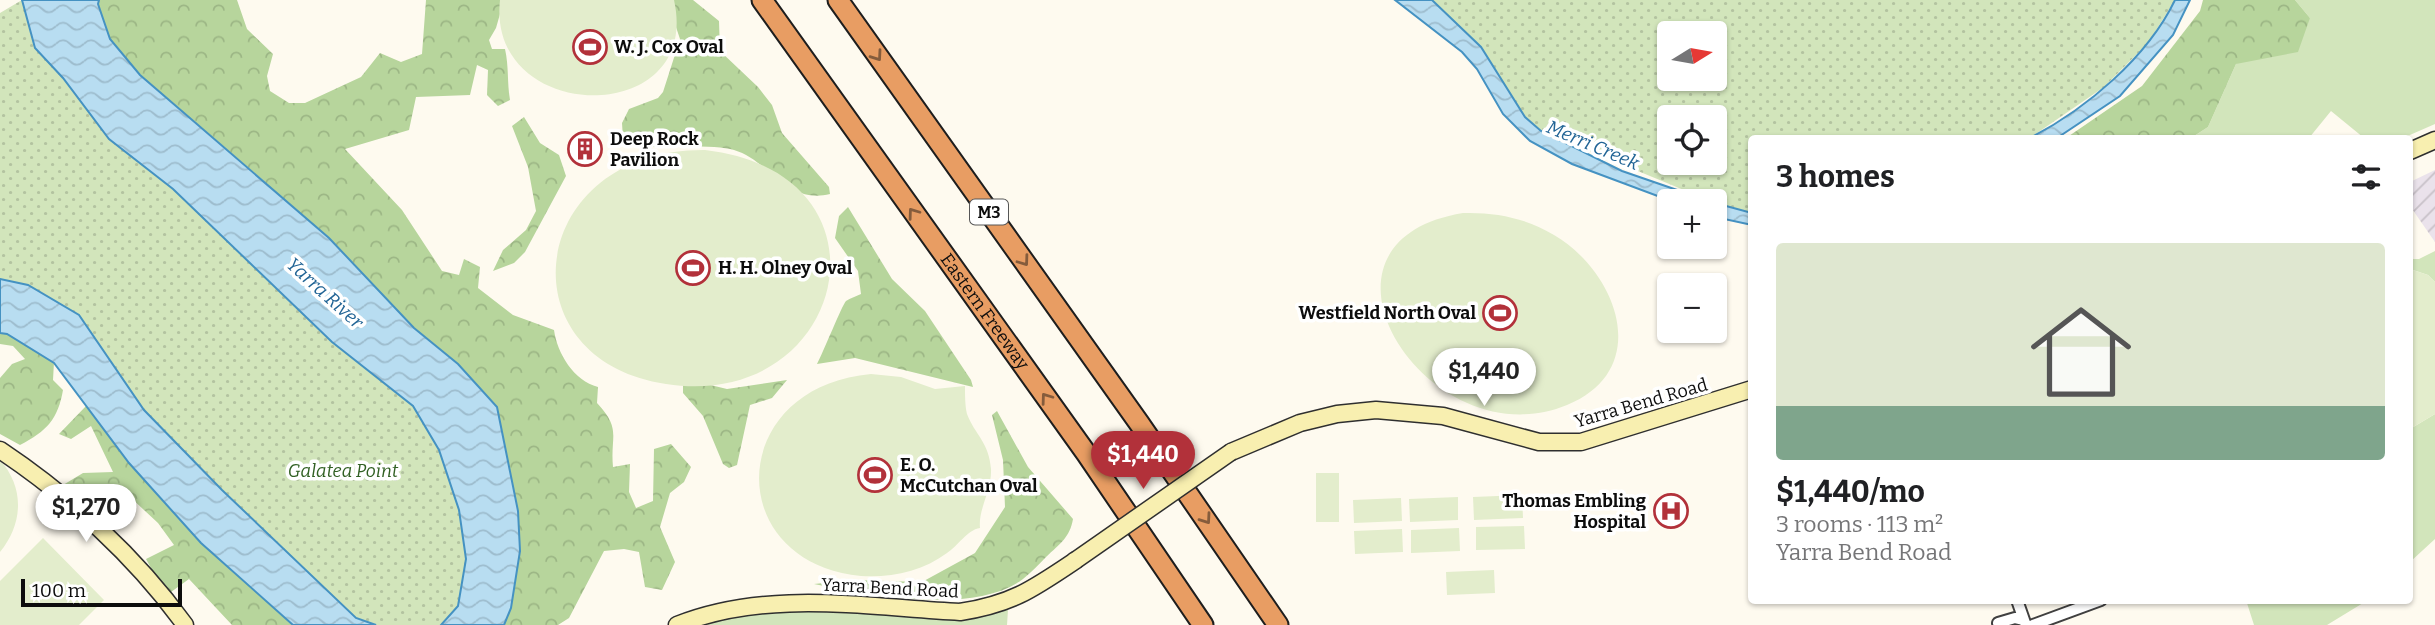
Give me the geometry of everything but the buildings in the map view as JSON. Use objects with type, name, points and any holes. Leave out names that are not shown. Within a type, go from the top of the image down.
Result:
[{"type":"highway","name":"Eastern Freeway","points":[[762,0],[1086,453],[1203,625]]},
{"type":"highway","name":"M3","points":[[838,0],[1139,423],[1278,625]]},
{"type":"street","points":[[2413,150],[2435,140]]},
{"type":"street","name":"Yarra Bend Road","points":[[677,625],[718,611],[762,603],[960,612],[989,608],[1016,599],[1231,453],[1300,423],[1376,410],[1443,416],[1531,441],[1573,443],[1606,436],[1748,390]]},
{"type":"street","points":[[0,450],[40,476],[103,535],[161,593],[185,625]]},
{"type":"street","points":[[2019,604],[2028,623]]},
{"type":"street","points":[[1998,623],[2015,618],[2028,623],[2088,604]]},
{"type":"shaded area","points":[[2435,170],[2435,242],[2413,210],[2413,181]]},
{"type":"green space","name":"Galatea Point","points":[[22,0],[35,48],[63,78],[109,139],[173,189],[332,342],[413,406],[439,450],[459,510],[466,560],[458,606],[441,625],[376,625],[356,618],[222,490],[144,410],[79,315],[28,285],[0,279],[0,13]]},
{"type":"green space","points":[[99,0],[237,0],[247,29],[273,54],[267,76],[270,91],[289,103],[305,103],[361,77],[380,53],[401,62],[422,54],[426,0],[504,0],[496,28],[489,40],[492,49],[505,49],[510,100],[498,106],[487,95],[488,70],[477,65],[470,95],[416,97],[409,130],[345,149],[402,210],[442,271],[459,275],[464,259],[480,267],[478,288],[513,315],[554,330],[568,365],[581,379],[598,387],[597,403],[612,427],[613,467],[630,464],[629,492],[636,508],[653,501],[654,449],[671,444],[691,467],[684,482],[670,493],[660,527],[675,562],[662,590],[645,587],[639,552],[624,549],[604,551],[569,618],[558,625],[504,625],[511,608],[520,551],[518,511],[497,407],[458,364],[414,328],[264,181],[140,75],[110,39]]},
{"type":"green space","name":"W. J. Cox Oval","points":[[500,0],[674,0],[674,42],[657,72],[628,90],[593,95],[557,89],[525,71],[505,41]]},
{"type":"green space","points":[[667,0],[693,0],[719,21],[720,51],[758,87],[772,105],[782,133],[829,187],[830,194],[815,196],[790,188],[758,163],[734,150],[701,146],[636,147],[623,139],[622,123],[629,109],[658,98],[663,92],[680,39]]},
{"type":"green space","points":[[1432,0],[2175,0],[2148,43],[2104,87],[2034,135],[1748,135],[1748,212],[1727,207],[1727,189],[1681,189],[1541,131],[1525,117],[1481,47]]},
{"type":"green space","points":[[2203,0],[2295,0],[2310,18],[2298,52],[2236,64],[2208,127],[2196,135],[2070,135],[2142,86],[2200,11]]},
{"type":"green space","points":[[2295,0],[2435,0],[2435,124],[2410,135],[2360,135],[2331,111],[2311,135],[2196,135],[2208,127],[2236,64],[2310,18]]},
{"type":"green space","points":[[524,117],[540,143],[559,155],[566,176],[525,252],[514,263],[493,271],[503,250],[526,230],[536,211],[528,167],[512,126]]},
{"type":"green space","name":"H. H. Olney Oval","points":[[705,150],[768,168],[808,200],[828,242],[828,286],[810,328],[776,362],[728,383],[666,384],[613,367],[577,337],[559,299],[557,257],[571,217],[601,183],[645,159]]},
{"type":"green space","points":[[848,207],[892,279],[925,311],[973,387],[855,358],[817,364],[844,304],[861,294],[858,271],[835,238],[839,216]]},
{"type":"green space","name":"Westfield North Oval","points":[[1463,213],[1510,217],[1532,224],[1554,235],[1576,251],[1595,272],[1609,296],[1617,320],[1618,345],[1611,368],[1594,389],[1567,405],[1516,414],[1468,403],[1427,377],[1397,341],[1382,302],[1385,263],[1411,232]]},
{"type":"green space","points":[[2435,251],[2435,282],[2428,275],[2413,270],[2413,259]]},
{"type":"green space","points":[[2413,270],[2428,275],[2435,282],[2435,414],[2413,427]]},
{"type":"green space","points":[[0,333],[7,334],[54,362],[53,380],[63,390],[58,409],[50,423],[20,445],[0,434],[0,378],[12,364],[25,359],[13,346],[0,344]]},
{"type":"green space","name":"E. O. McCutchan Oval","points":[[871,374],[901,377],[935,389],[965,386],[967,414],[985,445],[990,460],[991,477],[980,528],[928,564],[895,574],[861,576],[815,564],[783,540],[764,509],[759,475],[767,440],[789,409],[823,386]]},
{"type":"green space","points":[[787,380],[772,398],[750,405],[737,465],[729,468],[723,464],[703,416],[683,393],[683,385],[698,382],[727,389]]},
{"type":"green space","points":[[87,405],[129,463],[201,543],[293,625],[232,625],[189,579],[171,592],[158,581],[146,559],[174,545],[158,523],[130,497],[108,500],[104,520],[89,511],[63,485],[83,473],[113,472],[91,426],[71,439],[59,434]]},
{"type":"green space","points":[[997,411],[1028,467],[1073,519],[1064,540],[1032,571],[1002,590],[977,597],[950,599],[892,597],[814,584],[853,580],[922,582],[975,553],[1005,507],[1003,460],[992,415]]},
{"type":"green space","points":[[2435,414],[2435,539],[2413,559],[2413,427]]},
{"type":"green space","points":[[0,460],[14,482],[18,506],[13,530],[0,552]]},
{"type":"green space","points":[[1316,473],[1339,473],[1339,522],[1316,522]]},
{"type":"green space","points":[[1522,495],[1523,518],[1474,520],[1473,497]]},
{"type":"green space","points":[[1458,497],[1458,520],[1410,522],[1409,499]]},
{"type":"green space","points":[[1401,498],[1402,521],[1354,523],[1353,500]]},
{"type":"green space","points":[[1524,526],[1525,549],[1476,550],[1476,527]]},
{"type":"green space","points":[[1459,528],[1460,551],[1411,553],[1411,530]]},
{"type":"green space","points":[[1402,529],[1403,552],[1355,554],[1354,531]]},
{"type":"green space","points":[[43,538],[104,600],[79,625],[0,625],[0,581]]},
{"type":"green space","points":[[1494,570],[1495,593],[1447,595],[1446,572]]},
{"type":"green space","points":[[2247,604],[2361,604],[2327,625],[2254,625]]},
{"type":"green space","points":[[1008,610],[1007,625],[677,625],[718,611]]},
{"type":"water","name":"Yarra River","points":[[22,0],[99,0],[110,39],[140,75],[329,238],[414,328],[458,364],[497,407],[518,511],[520,551],[511,608],[504,625],[441,625],[458,606],[466,559],[459,510],[439,450],[413,406],[332,342],[173,189],[109,139],[63,78],[35,48]]},
{"type":"water","points":[[1395,0],[1432,0],[1481,47],[1525,117],[1541,131],[1622,171],[1674,189],[1657,189],[1657,196],[1572,164],[1530,141],[1503,114],[1477,69],[1462,52]]},
{"type":"water","points":[[2175,0],[2190,0],[2173,35],[2120,96],[2062,135],[2035,135],[2072,112],[2113,80],[2132,62],[2163,21]]},
{"type":"water","points":[[1727,206],[1748,212],[1748,224],[1727,220]]},
{"type":"water","points":[[0,279],[28,285],[79,315],[144,410],[222,490],[356,618],[376,625],[293,625],[201,543],[129,463],[54,363],[7,334],[0,333]]},
{"type":"place","name":"W. J. Cox Oval","points":[[590,47]]},
{"type":"place","name":"Deep Rock Pavilion","points":[[585,149]]},
{"type":"place","name":"H. H. Olney Oval","points":[[693,268]]},
{"type":"place","name":"Westfield North Oval","points":[[1500,313]]},
{"type":"place","name":"E. O. McCutchan Oval","points":[[875,475]]},
{"type":"place","name":"Thomas Embling Hospital","points":[[1671,511]]},
{"type":"water label","name":"Merri Creek","points":[[1593,145]]}]
